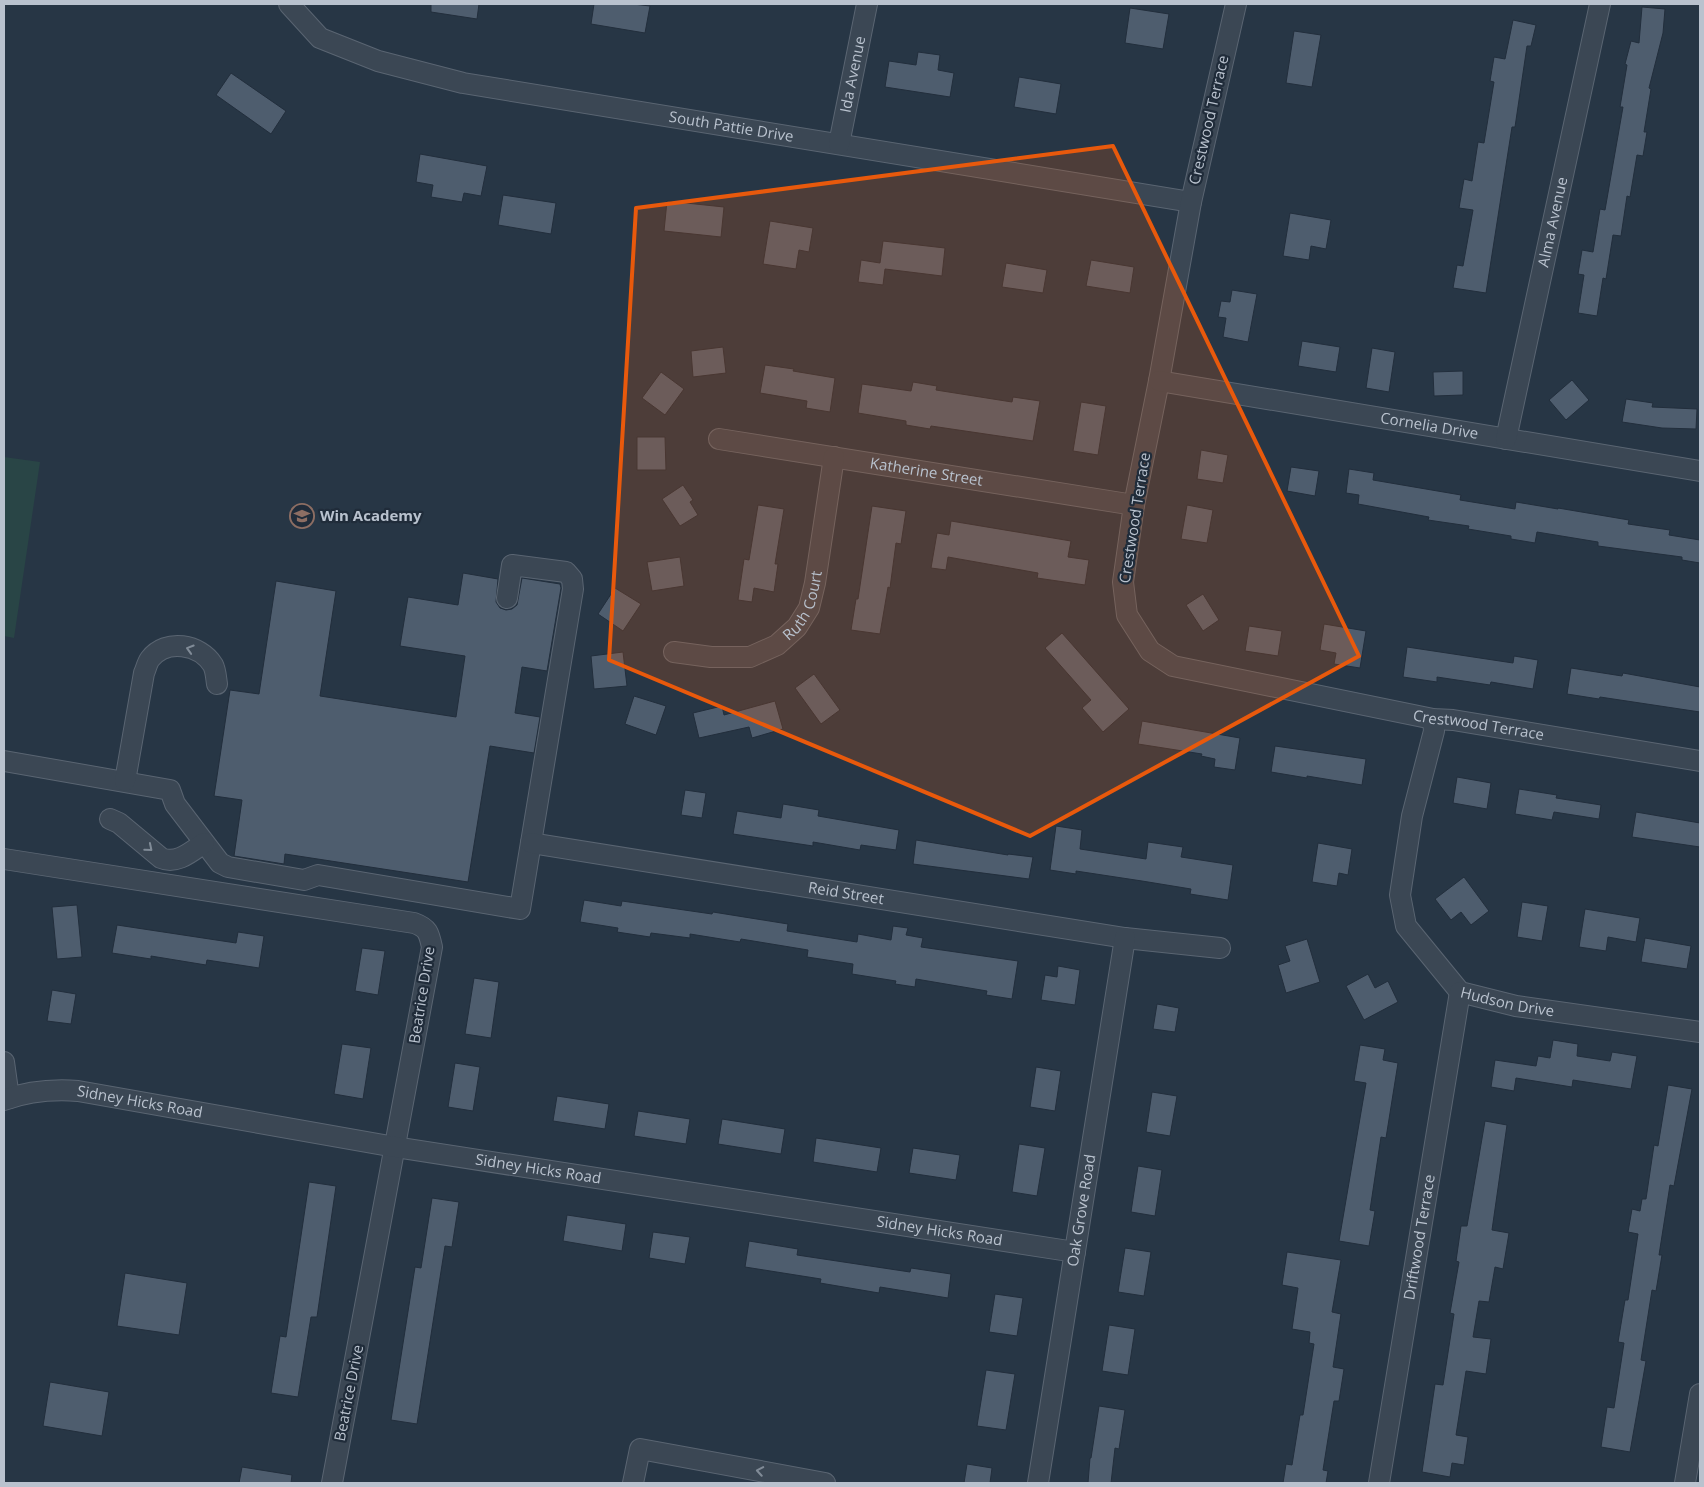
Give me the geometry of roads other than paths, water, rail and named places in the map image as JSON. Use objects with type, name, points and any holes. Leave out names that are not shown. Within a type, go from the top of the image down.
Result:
[{"type":"street","name":"South Pattie Drive","points":[[289,4],[320,38],[378,61],[463,83],[1191,202]]},
{"type":"street","name":"Ida Avenue","points":[[839,144],[867,4]]},
{"type":"street","name":"Crestwood Terrace","points":[[1236,4],[1191,202],[1159,381],[1134,505],[1123,582],[1126,615],[1150,651],[1173,666],[1433,719],[1453,720],[1700,761]]},
{"type":"street","name":"Alma Avenue","points":[[1506,439],[1600,4]]},
{"type":"street","name":"Cornelia Drive","points":[[1159,381],[1700,471]]},
{"type":"street","name":"Katherine Street","points":[[719,439],[1134,505]]},
{"type":"street","name":"Ruth Court","points":[[674,652],[711,657],[750,657],[777,645],[797,627],[809,608],[816,583],[834,457]]},
{"type":"street","points":[[4,761],[170,790],[175,804],[204,843],[220,863],[228,867],[304,880],[318,875],[520,909],[573,589],[572,578],[566,572],[512,565],[507,598]]},
{"type":"street","points":[[125,782],[144,673],[149,660],[158,651],[169,646],[194,649],[204,655],[213,665],[217,684]]},
{"type":"street","name":"Hudson Drive","points":[[1433,719],[1434,730],[1412,816],[1400,895],[1406,926],[1460,992],[1516,1006],[1700,1032]]},
{"type":"street","points":[[110,819],[119,823],[167,861],[185,856],[204,843]]},
{"type":"street","name":"Reid Street","points":[[531,843],[1125,938],[1220,948]]},
{"type":"street","name":"Beatrice Drive","points":[[4,859],[414,923],[424,927],[430,936],[432,947],[332,1483]]},
{"type":"street","name":"Oak Grove Road","points":[[1038,1483],[1125,938]]},
{"type":"street","name":"Driftwood Terrace","points":[[1379,1483],[1460,992]]},
{"type":"street","points":[[4,1062],[6,1099]]},
{"type":"street","name":"Sidney Hicks Road","points":[[6,1099],[35,1091],[54,1089],[78,1091],[396,1147],[1075,1252]]},
{"type":"street","points":[[1685,1483],[1700,1394]]},
{"type":"street","points":[[633,1483],[640,1449],[825,1483]]},
{"type":"place","name":"Win Academy","points":[[302,516]]}]
